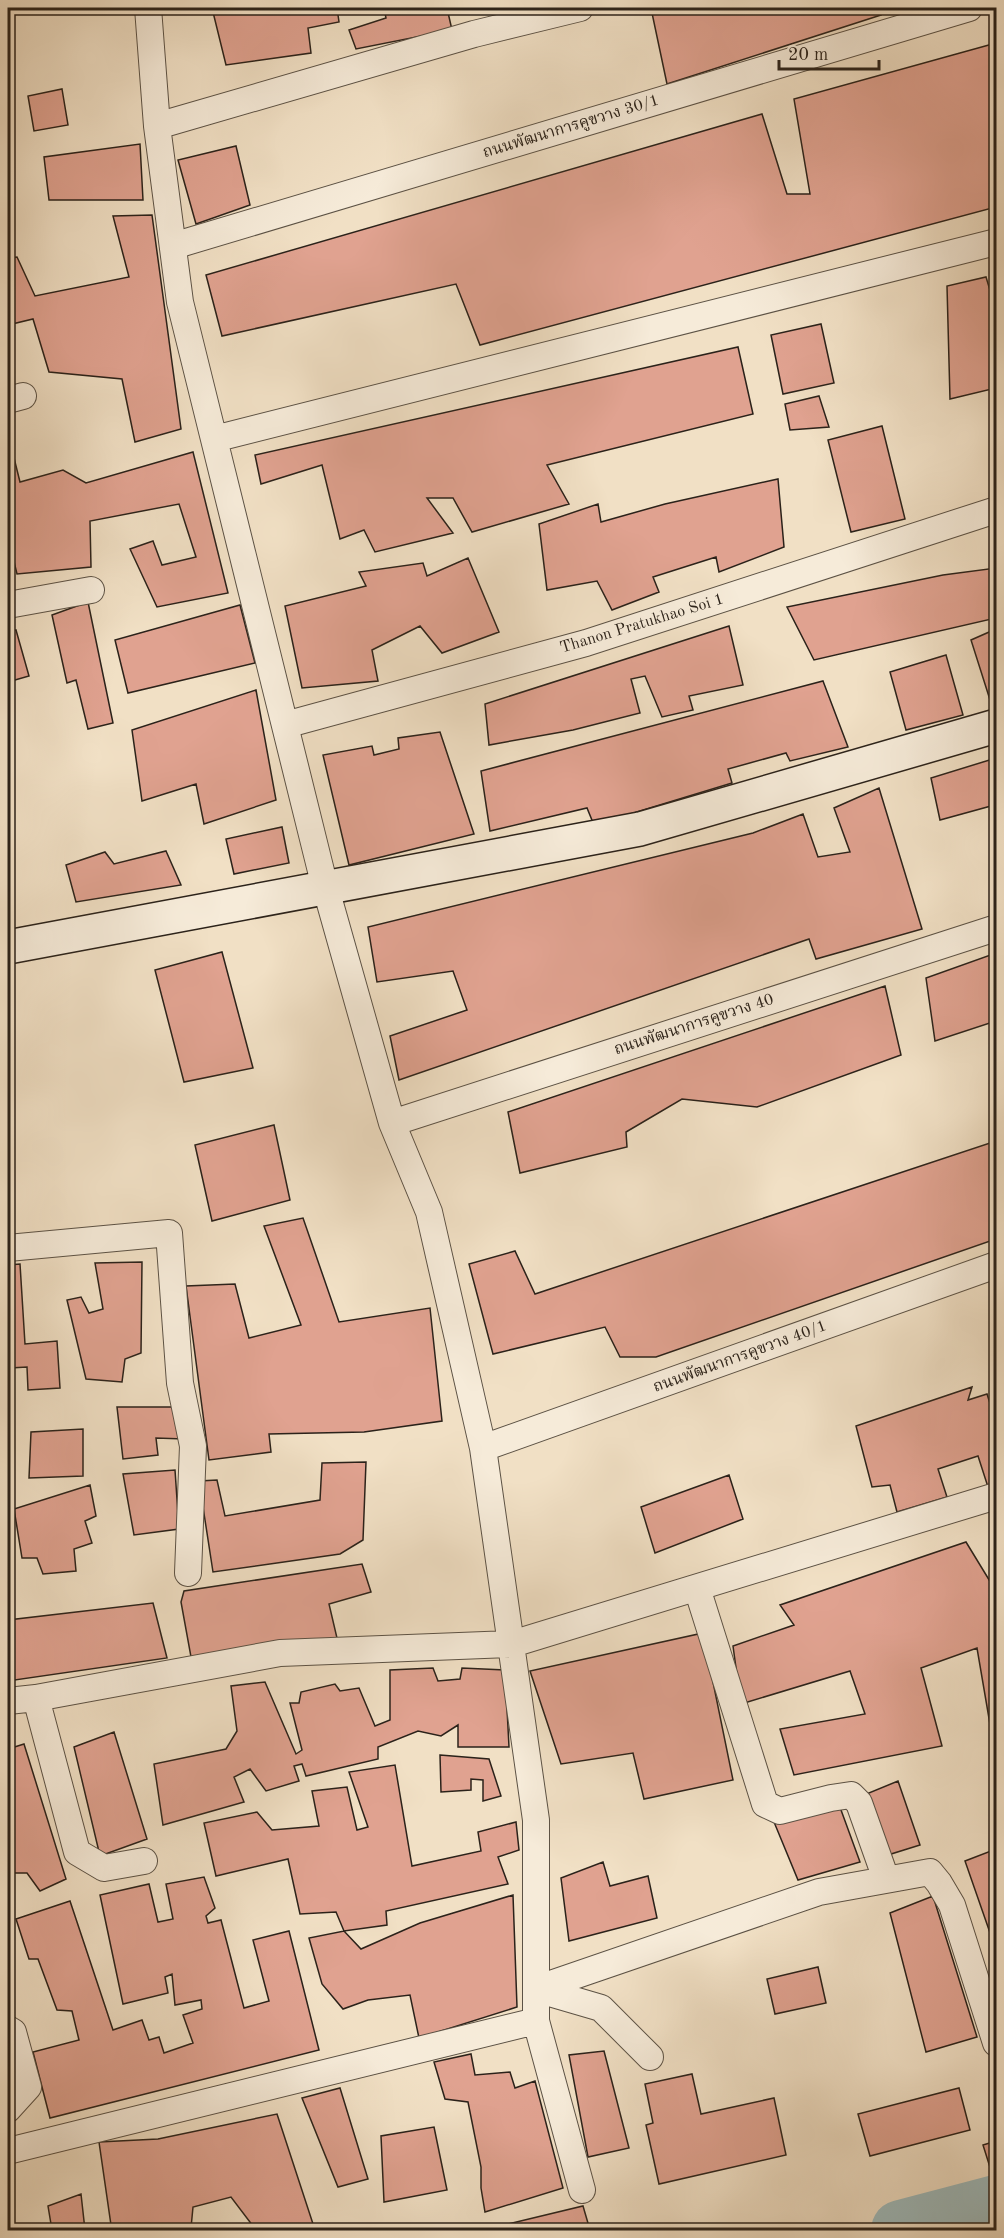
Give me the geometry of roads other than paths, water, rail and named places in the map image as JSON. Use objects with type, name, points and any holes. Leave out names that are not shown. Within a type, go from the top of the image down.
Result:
[{"type":"street","points":[[148,8],[157,126],[180,302],[327,888],[392,1123],[429,1212],[483,1448],[536,1820],[536,2022],[582,2190]]},
{"type":"street","points":[[157,126],[474,34],[580,8]]},
{"type":"street","name":"ถนนพัฒนาการคูขวาง 30/1","points":[[173,246],[969,8]]},
{"type":"street","points":[[214,439],[996,242]]},
{"type":"street","name":"Thanon Pratukhao Soi 1","points":[[285,725],[586,643],[996,510]]},
{"type":"street","points":[[8,604],[90,590]]},
{"type":"street","points":[[8,947],[640,828],[996,726]]},
{"type":"street","name":"ถนนพัฒนาการคูขวาง 40","points":[[392,1123],[996,928]]},
{"type":"street","points":[[8,1248],[169,1233],[180,1383],[193,1446],[188,1573]]},
{"type":"street","name":"ถนนพัฒนาการคูขวาง 40/1","points":[[483,1448],[996,1265]]},
{"type":"street","points":[[8,1701],[36,1698],[280,1653],[512,1644],[996,1496]]},
{"type":"street","points":[[697,1588],[765,1804],[780,1811],[851,1795],[859,1803],[886,1879]]},
{"type":"street","points":[[36,1698],[77,1852],[104,1868],[144,1860]]},
{"type":"street","points":[[536,1989],[819,1892],[930,1872],[952,1905],[996,2043]]},
{"type":"street","points":[[536,1989],[601,2008],[650,2056]]},
{"type":"street","points":[[8,2123],[10,2150],[536,2022]]},
{"type":"street","points":[[8,2030],[14,2032],[28,2087],[8,2109]]},
{"type":"waterway","points":[[901,2230],[996,2205]]}]
